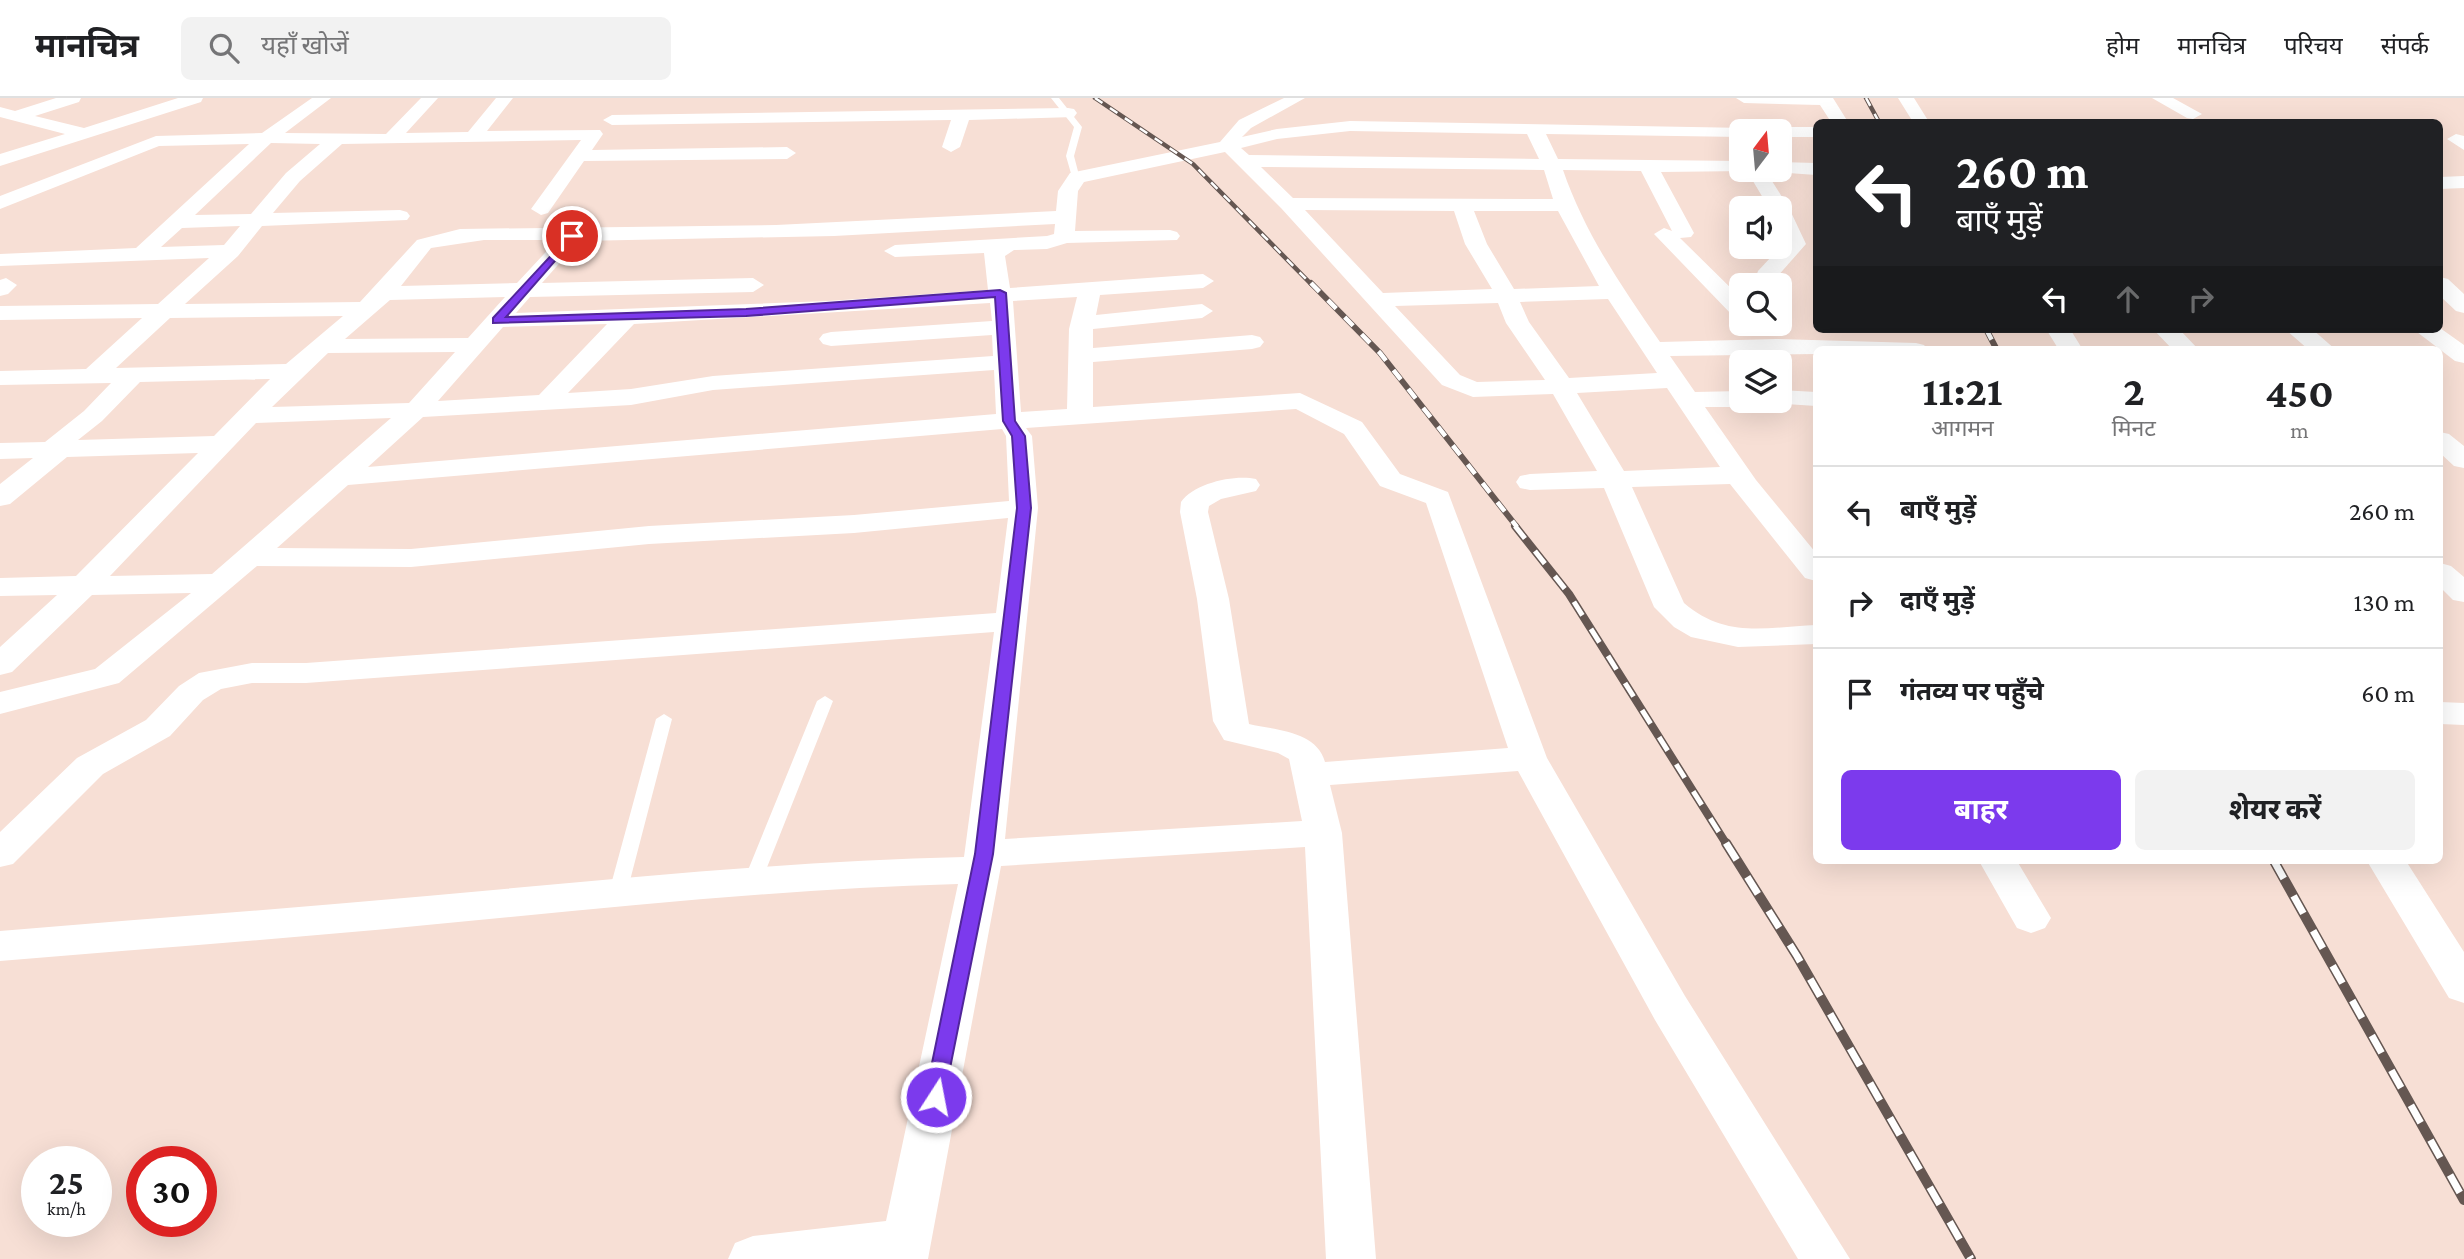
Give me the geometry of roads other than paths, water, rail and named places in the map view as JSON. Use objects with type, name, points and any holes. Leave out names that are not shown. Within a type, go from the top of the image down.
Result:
[{"type":"street","points":[[0,121],[73,98]]},
{"type":"street","points":[[0,160],[195,98]]},
{"type":"street","points":[[140,256],[266,138],[323,98]]},
{"type":"street","points":[[391,139],[430,98]]},
{"type":"street","points":[[473,137],[505,98]]},
{"type":"street","points":[[541,208],[594,134],[612,120],[628,98]]},
{"type":"street","points":[[655,118],[677,98]]},
{"type":"street","points":[[1297,98],[1237,129],[1228,140],[1237,154],[1288,204],[1451,380],[1460,385],[1491,390],[1559,385],[1682,390],[1729,397]]},
{"type":"street","points":[[1744,98],[1826,100],[1837,119]]},
{"type":"street","points":[[1906,98],[1919,119]]},
{"type":"street","points":[[2160,98],[2193,114]]},
{"type":"street","points":[[0,112],[87,133],[156,141],[594,134]]},
{"type":"street","points":[[612,120],[1068,113]]},
{"type":"street","points":[[951,146],[962,115]]},
{"type":"street","points":[[1237,154],[1277,134],[1350,126],[1729,132]]},
{"type":"street","points":[[1534,129],[1551,165],[1564,205],[1614,292],[1738,474],[1813,568]]},
{"type":"street","points":[[1792,133],[1813,134]]},
{"type":"street","points":[[89,378],[230,251],[293,177],[337,139]]},
{"type":"street","points":[[0,203],[156,141]]},
{"type":"street","points":[[579,156],[787,153]]},
{"type":"street","points":[[895,251],[1055,241],[1065,227],[1068,191],[1077,177],[1237,154],[1551,165],[1729,167]]},
{"type":"street","points":[[1648,166],[1674,233],[1729,288]]},
{"type":"street","points":[[1792,168],[1813,169]]},
{"type":"street","points":[[2443,183],[2464,182]]},
{"type":"street","points":[[0,191],[21,196]]},
{"type":"street","points":[[1288,204],[1564,205]]},
{"type":"street","points":[[1462,206],[1476,244],[1506,295],[1518,323],[1614,477],[1670,607],[1685,624],[1709,634],[1734,638],[1813,634]]},
{"type":"street","points":[[177,222],[400,216]]},
{"type":"street","points":[[0,665],[84,586],[292,371],[375,301],[424,244],[433,239],[460,234],[572,236],[1065,227],[1170,236]]},
{"type":"street","points":[[0,703],[107,676],[344,477],[416,411],[572,236]]},
{"type":"street","points":[[753,1259],[905,1250],[982,862],[1024,508],[1019,436],[1009,421],[1002,310],[993,254],[1007,245]]},
{"type":"street","points":[[0,260],[230,251]]},
{"type":"street","points":[[1769,273],[1781,259]]},
{"type":"street","points":[[831,339],[1002,310],[1091,287],[1203,281]]},
{"type":"street","points":[[0,313],[163,310],[375,301],[524,290],[753,285]]},
{"type":"street","points":[[1080,416],[1082,323],[1091,287]]},
{"type":"street","points":[[2443,287],[2464,307]]},
{"type":"street","points":[[1377,300],[1614,292]]},
{"type":"street","points":[[2443,310],[2464,307]]},
{"type":"street","points":[[497,320],[828,308],[1002,310]]},
{"type":"street","points":[[1082,323],[1202,311]]},
{"type":"street","points":[[546,402],[627,317]]},
{"type":"street","points":[[2169,333],[2183,346]]},
{"type":"street","points":[[2302,333],[2319,346]]},
{"type":"street","points":[[2431,333],[2464,356]]},
{"type":"street","points":[[1766,336],[1776,346]]},
{"type":"street","points":[[1082,356],[1252,342]]},
{"type":"street","points":[[323,346],[475,345]]},
{"type":"street","points":[[1653,349],[1813,347]]},
{"type":"street","points":[[250,415],[416,411],[631,397],[713,383],[1006,362]]},
{"type":"street","points":[[0,377],[89,378],[292,371]]},
{"type":"street","points":[[0,498],[56,453],[56,444],[93,416],[132,376]]},
{"type":"street","points":[[1792,398],[1813,399]]},
{"type":"street","points":[[344,477],[1009,421],[1300,401],[1353,428],[1390,480],[1438,498],[1529,758],[1670,1008],[1825,1259]]},
{"type":"street","points":[[2443,443],[2464,462]]},
{"type":"street","points":[[0,451],[222,444]]},
{"type":"street","points":[[2443,464],[2464,462]]},
{"type":"street","points":[[1530,482],[1738,474]]},
{"type":"street","points":[[1246,485],[1212,492],[1195,502],[1213,599],[1230,721],[1236,732],[1289,744],[1305,753],[1323,833],[1351,1259]]},
{"type":"street","points":[[247,557],[411,558],[649,536],[854,524],[1024,508]]},
{"type":"street","points":[[2443,575],[2464,593]]},
{"type":"street","points":[[0,587],[219,583]]},
{"type":"street","points":[[2443,600],[2464,601]]},
{"type":"street","points":[[0,854],[90,766],[158,728],[191,693],[211,680],[232,675],[306,673],[1012,621]]},
{"type":"street","points":[[2443,713],[2464,714]]},
{"type":"street","points":[[1308,775],[1529,758]]},
{"type":"street","points":[[0,946],[1323,833]]},
{"type":"street","points":[[2000,864],[2031,918]]},
{"type":"street","points":[[2388,864],[2464,987]]},
{"type":"lane","points":[[1055,98],[1078,127],[1070,156],[1077,177]]},
{"type":"lane","points":[[753,880],[825,701]]},
{"type":"lane","points":[[618,892],[664,719]]},
{"type":"railway","points":[[1095,98],[1193,164],[1312,285]]},
{"type":"railway","points":[[1866,98],[1877,119]]},
{"type":"railway","points":[[1311,283],[1380,353],[1517,527]]},
{"type":"railway","points":[[1988,333],[1995,346]]},
{"type":"railway","points":[[1515,526],[1569,594],[1727,845]]},
{"type":"railway","points":[[1726,843],[1797,956],[1971,1259]]},
{"type":"railway","points":[[2276,864],[2464,1200]]}]
